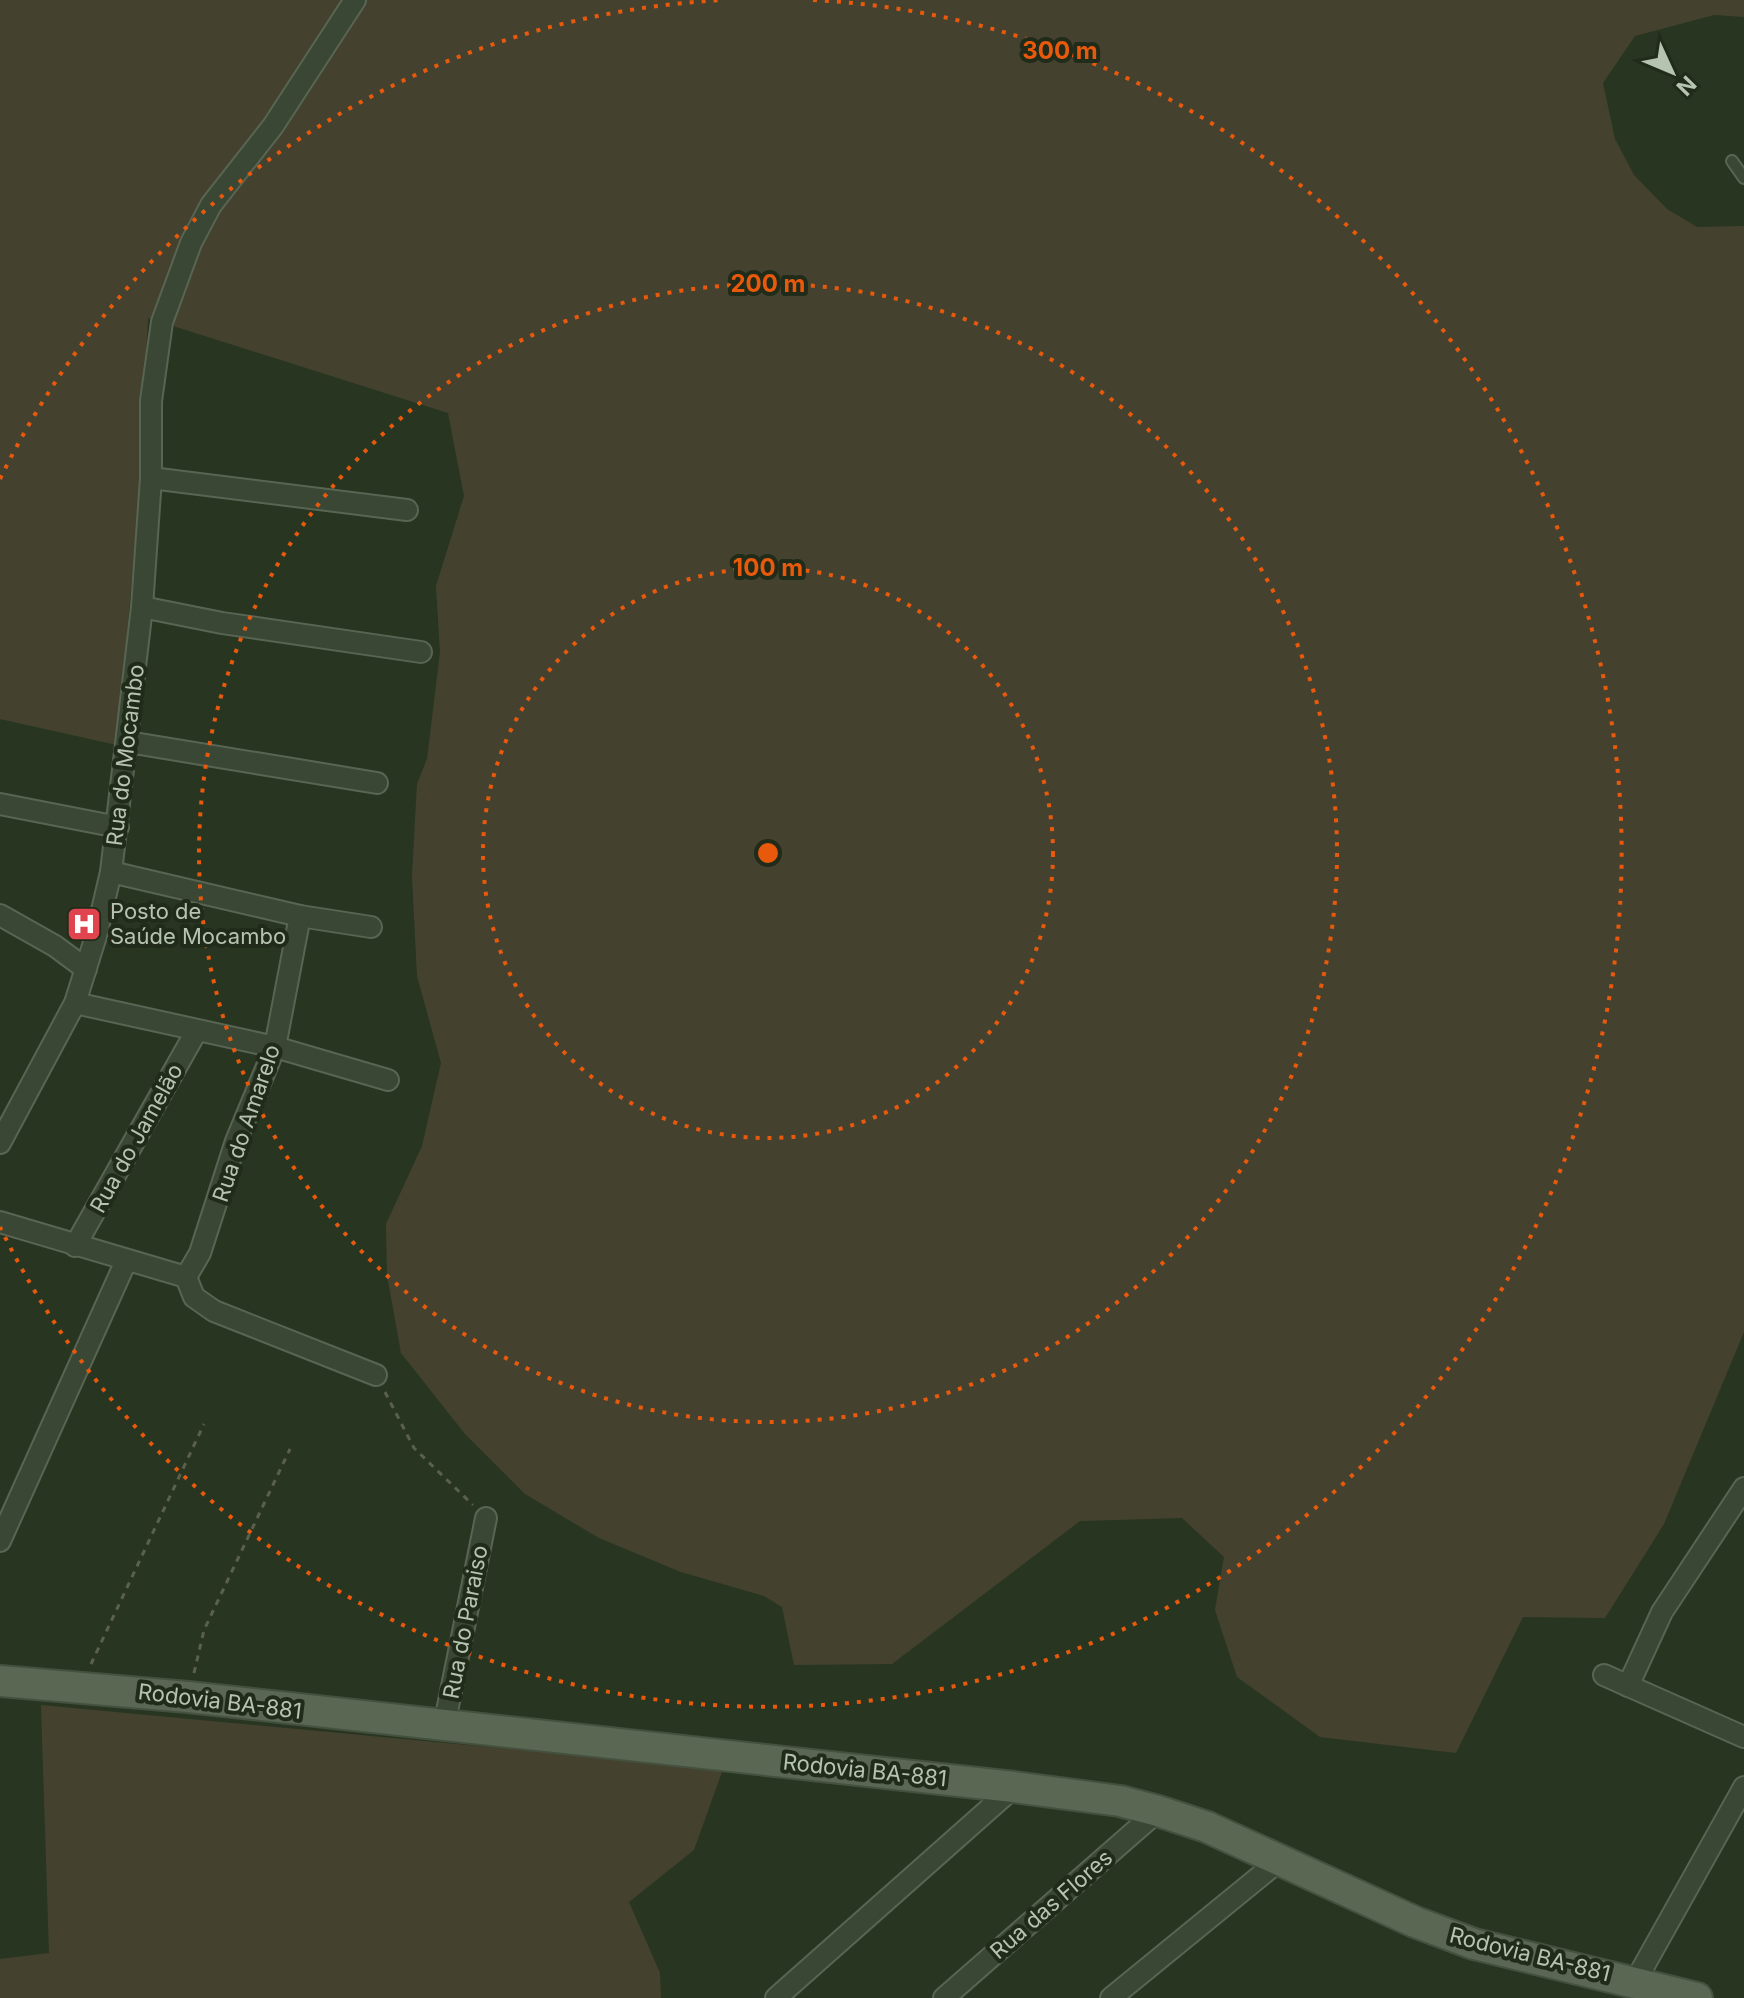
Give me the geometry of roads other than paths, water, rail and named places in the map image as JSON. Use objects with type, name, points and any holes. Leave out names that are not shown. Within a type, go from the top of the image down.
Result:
[{"type":"main road","name":"Rodovia BA-881","points":[[0,1681],[188,1697],[1120,1801],[1207,1827],[1415,1922],[1474,1944],[1636,1980],[1697,1998]]},
{"type":"street","name":"Rua do Mocambo","points":[[0,1143],[75,1003],[111,872],[142,607],[151,478],[151,401],[157,343],[191,243],[211,205],[273,126],[355,0]]},
{"type":"street","points":[[151,478],[407,510]]},
{"type":"street","points":[[142,607],[421,652]]},
{"type":"street","points":[[128,742],[377,783]]},
{"type":"street","points":[[0,804],[118,827]]},
{"type":"street","points":[[111,872],[300,916],[371,927]]},
{"type":"street","points":[[0,915],[46,940],[86,969]]},
{"type":"street","name":"Rua do Amarelo","points":[[186,1277],[200,1253],[236,1141],[275,1047],[300,916]]},
{"type":"street","points":[[75,1003],[275,1047],[388,1080]]},
{"type":"street","name":"Rua do Jamelão","points":[[75,1246],[197,1030]]},
{"type":"street","points":[[0,1222],[186,1277],[194,1297],[214,1311],[376,1375]]},
{"type":"street","points":[[0,1541],[126,1261]]},
{"type":"street","points":[[1628,1686],[1662,1612],[1744,1488]]},
{"type":"street","name":"Rua do Paraiso","points":[[444,1726],[486,1518]]},
{"type":"street","points":[[1604,1675],[1744,1737]]},
{"type":"street","points":[[776,1998],[1014,1787]]},
{"type":"street","points":[[1636,1980],[1744,1787]]},
{"type":"street","name":"Rua das Flores","points":[[944,1998],[1158,1811]]},
{"type":"street","points":[[1111,1998],[1280,1860]]},
{"type":"lane","points":[[1732,161],[1744,178]]},
{"type":"place","name":"Posto de Saúde Mocambo","points":[[84,924]]}]
